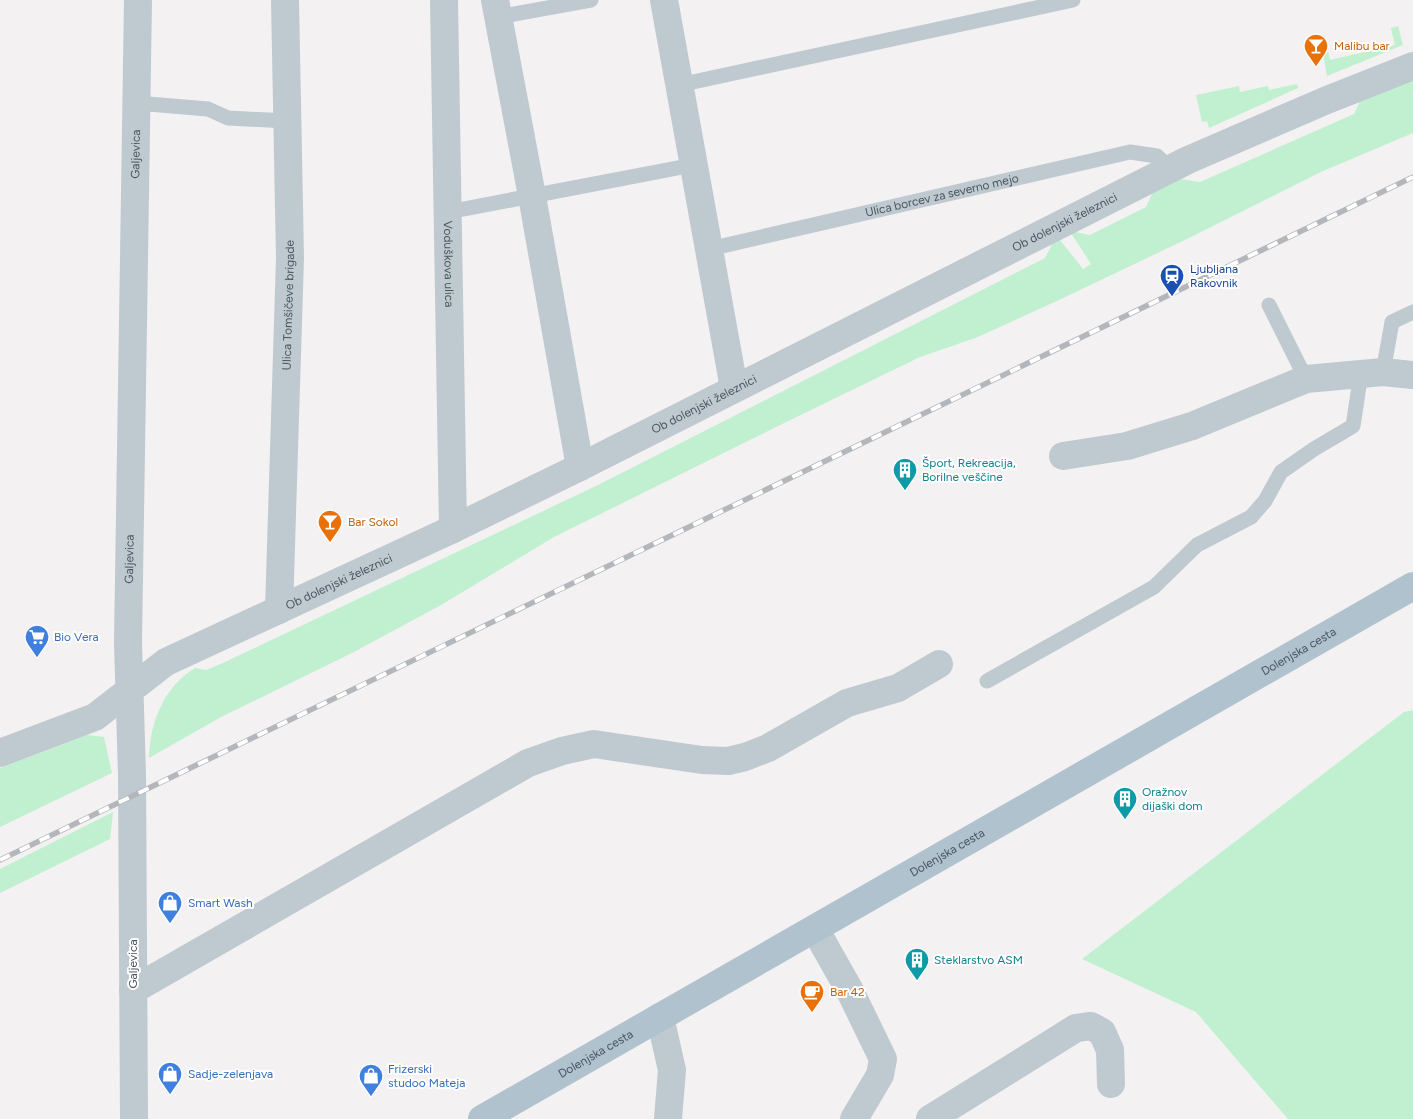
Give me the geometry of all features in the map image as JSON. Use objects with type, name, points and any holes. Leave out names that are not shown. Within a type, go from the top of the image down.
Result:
[{"type":"main road","name":"Dolenjska cesta","points":[[482,1119],[1413,586]]},
{"type":"street","name":"Galjevica","points":[[134,1119],[132,775],[128,643],[138,0]]},
{"type":"street","name":"Ulica Tomšičeve brigade","points":[[279,610],[290,258],[285,0]]},
{"type":"street","name":"Voduškova ulica","points":[[444,0],[453,529]]},
{"type":"street","points":[[664,0],[734,388]]},
{"type":"street","points":[[496,9],[532,196],[580,467]]},
{"type":"street","name":"Ob dolenjski železnici","points":[[0,753],[95,717],[166,662],[453,529],[580,467],[1188,160],[1327,100],[1413,66]]},
{"type":"street","points":[[1063,456],[1127,446],[1192,426],[1306,378],[1372,373],[1413,374]]},
{"type":"street","points":[[133,990],[528,763],[562,751],[594,744],[702,760],[728,761],[745,757],[768,748],[847,703],[898,688],[939,664]]},
{"type":"street","points":[[816,929],[850,991],[883,1059],[880,1074],[854,1119]]},
{"type":"street","points":[[660,1017],[672,1070],[668,1119]]},
{"type":"street","points":[[930,1119],[1076,1028],[1090,1026],[1102,1032],[1110,1050],[1111,1084]]},
{"type":"lane","points":[[496,9],[591,0]]},
{"type":"lane","points":[[679,85],[1073,0]]},
{"type":"lane","points":[[136,103],[208,109],[228,118],[287,121]]},
{"type":"lane","name":"Ulica borcev za severno mejo","points":[[709,248],[1130,152],[1157,156],[1171,169]]},
{"type":"lane","points":[[448,212],[693,165]]},
{"type":"lane","points":[[1269,305],[1306,378]]},
{"type":"lane","points":[[987,681],[1154,587],[1197,545],[1252,517],[1265,501],[1282,472],[1314,449],[1352,426],[1392,322],[1413,312]]},
{"type":"green space","points":[[1398,26],[1403,45],[1327,76],[1320,37],[1325,36],[1330,60],[1395,45],[1391,28]]},
{"type":"green space","points":[[1413,79],[1413,133],[1323,171],[1061,299],[978,337],[920,357],[778,426],[554,537],[441,605],[352,653],[221,717],[149,758],[152,731],[167,695],[184,676],[195,668],[206,670],[223,663],[598,485],[1045,258],[1053,242],[1059,239],[1083,269],[1091,264],[1071,233],[1090,235],[1146,207],[1153,192],[1180,179],[1200,182],[1354,114],[1361,99]]},
{"type":"green space","points":[[1297,84],[1298,88],[1209,128],[1207,121],[1202,122],[1196,95],[1239,86],[1240,92],[1268,86],[1269,90]]},
{"type":"green space","points":[[1413,710],[1413,1119],[1288,1119],[1196,1012],[1082,959],[1404,712]]},
{"type":"green space","points":[[87,735],[104,737],[112,773],[0,827],[0,768]]},
{"type":"green space","points":[[113,812],[110,839],[0,893],[0,869]]},
{"type":"railway","points":[[0,860],[1413,177]]},
{"type":"place","name":"Malibu bar","points":[[1316,67]]},
{"type":"place","name":"Ljubljana Rakovnik","points":[[1172,297]]},
{"type":"place","name":"Šport, Rekreacija, Borilne veščine","points":[[905,491]]},
{"type":"place","name":"Bar Sokol","points":[[330,543]]},
{"type":"place","name":"Bio Vera","points":[[37,658]]},
{"type":"place","name":"Oražnov dijaški dom","points":[[1125,820]]},
{"type":"place","name":"Smart Wash","points":[[170,924]]},
{"type":"place","name":"Steklarstvo ASM","points":[[917,981]]},
{"type":"place","name":"Bar 42","points":[[812,1013]]},
{"type":"place","name":"Sadje-zelenjava","points":[[170,1095]]},
{"type":"place","name":"Frizerski studoo Mateja","points":[[371,1097]]}]
